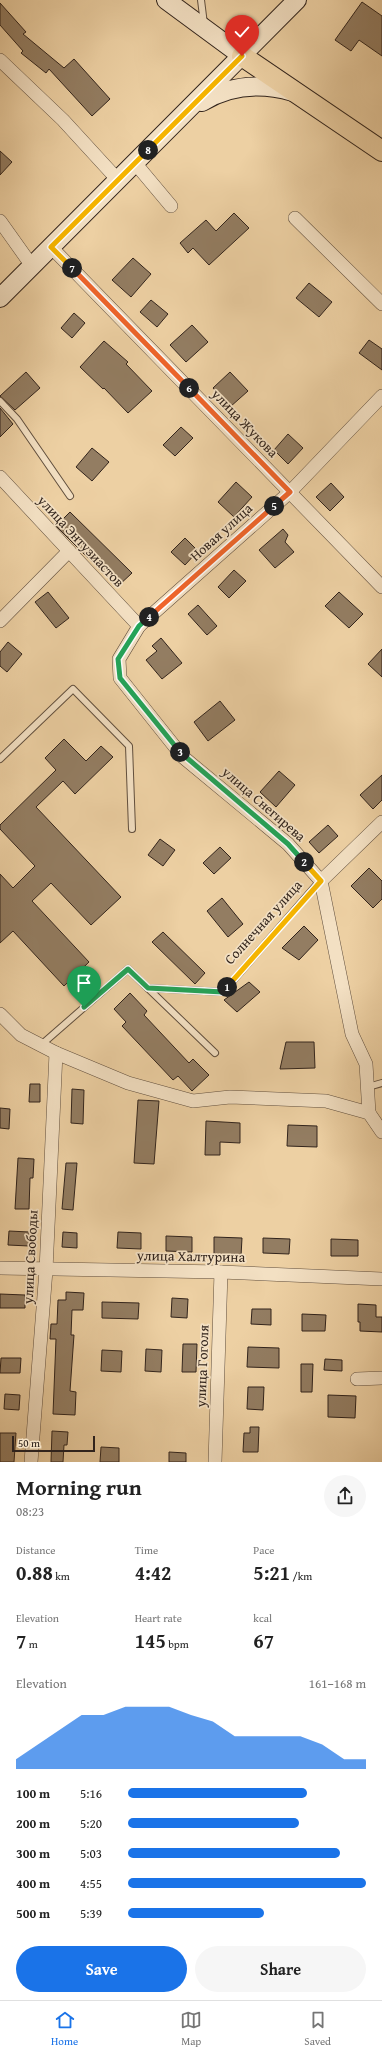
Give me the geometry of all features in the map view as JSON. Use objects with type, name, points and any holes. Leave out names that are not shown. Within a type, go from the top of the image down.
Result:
[{"type":"main road","points":[[166,0],[242,56],[382,151]]},
{"type":"main road","points":[[0,298],[297,0]]},
{"type":"main road","points":[[186,112],[211,97],[245,87],[266,86],[296,93]]},
{"type":"street","points":[[0,60],[63,120],[118,180]]},
{"type":"street","points":[[135,164],[171,206]]},
{"type":"street","points":[[295,218],[382,304]]},
{"type":"street","points":[[0,221],[32,266]]},
{"type":"street","name":"улица Жукова","points":[[51,247],[382,587]]},
{"type":"street","name":"Новая улица","points":[[118,659],[139,626],[290,492],[382,396]]},
{"type":"street","name":"улица Энтузиастов","points":[[0,477],[139,626]]},
{"type":"street","points":[[0,621],[70,551]]},
{"type":"street","name":"улица Снегирева","points":[[118,659],[120,678],[183,756],[288,844],[321,881]]},
{"type":"street","name":"Солнечная улица","points":[[321,881],[382,822]]},
{"type":"street","points":[[321,881],[352,1034],[366,1064],[369,1113],[382,1132]]},
{"type":"street","points":[[0,1014],[22,1035],[56,1053],[128,1083],[193,1101],[230,1097],[326,1101],[369,1113]]},
{"type":"street","name":"улица Свободы","points":[[31,1462],[46,1270],[56,1053]]},
{"type":"street","name":"улица Халтурина","points":[[0,1268],[221,1272],[382,1278]]},
{"type":"street","name":"улица Гоголя","points":[[215,1462],[221,1272]]},
{"type":"street","points":[[357,1379],[382,1378]]},
{"type":"lane","points":[[201,0],[205,28]]},
{"type":"lane","points":[[0,401],[17,419],[70,496]]},
{"type":"lane","points":[[0,759],[72,689],[129,746],[132,829]]},
{"type":"lane","name":"Солнечная улица","points":[[148,988],[223,992],[321,881]]},
{"type":"lane","points":[[41,1045],[128,969],[215,1053]]},
{"type":"lane","points":[[368,1087],[382,1083]]},
{"type":"building","points":[[362,2],[382,16],[382,56],[359,40],[351,51],[335,40]]},
{"type":"building","points":[[0,3],[26,32],[23,34],[64,68],[74,59],[110,99],[92,116],[49,69],[46,73],[21,53],[23,51],[0,25]]},
{"type":"building","points":[[0,151],[12,162],[0,175]]},
{"type":"building","points":[[234,213],[249,228],[209,265],[193,248],[188,253],[180,243],[206,220],[216,231]]},
{"type":"building","points":[[133,258],[151,274],[131,297],[112,280]]},
{"type":"building","points":[[309,283],[332,302],[319,317],[296,298]]},
{"type":"building","points":[[151,300],[168,314],[157,327],[140,312]]},
{"type":"building","points":[[74,313],[85,323],[72,338],[61,328]]},
{"type":"building","points":[[192,325],[208,342],[186,362],[170,345]]},
{"type":"building","points":[[369,340],[382,349],[382,370],[359,353]]},
{"type":"building","points":[[104,341],[128,362],[126,364],[152,391],[128,413],[104,388],[103,389],[80,367]]},
{"type":"building","points":[[26,372],[40,388],[15,410],[0,396]]},
{"type":"building","points":[[230,372],[248,391],[230,407],[213,388]]},
{"type":"building","points":[[0,408],[13,424],[0,437]]},
{"type":"building","points":[[181,427],[193,438],[175,456],[163,445]]},
{"type":"building","points":[[288,434],[303,448],[288,464],[274,450]]},
{"type":"building","points":[[92,448],[109,462],[92,481],[76,467]]},
{"type":"building","points":[[236,482],[252,497],[234,517],[218,502]]},
{"type":"building","points":[[331,483],[344,497],[330,511],[316,497]]},
{"type":"building","points":[[70,512],[132,573],[117,587],[56,526]]},
{"type":"building","points":[[283,529],[288,535],[285,542],[294,552],[275,568],[259,550]]},
{"type":"building","points":[[185,538],[198,551],[185,565],[171,552]]},
{"type":"building","points":[[234,570],[246,581],[229,598],[218,587]]},
{"type":"building","points":[[48,592],[69,618],[56,628],[35,602]]},
{"type":"building","points":[[339,592],[363,614],[349,628],[325,606]]},
{"type":"building","points":[[198,605],[217,626],[207,635],[188,614]]},
{"type":"building","points":[[161,638],[182,663],[162,679],[146,660],[157,651],[152,646]]},
{"type":"building","points":[[8,642],[22,654],[7,672],[0,666],[0,652]]},
{"type":"building","points":[[382,649],[382,677],[368,664]]},
{"type":"building","points":[[220,701],[235,720],[208,741],[194,722]]},
{"type":"building","points":[[64,739],[86,761],[101,746],[113,757],[75,794],[63,781],[36,807],[121,897],[91,925],[51,883],[32,901],[89,962],[64,986],[13,931],[0,943],[0,874],[13,888],[35,866],[0,829],[0,825],[56,770],[45,758]]},
{"type":"building","points":[[279,771],[295,785],[276,807],[260,792]]},
{"type":"building","points":[[382,775],[382,800],[373,809],[360,795]]},
{"type":"building","points":[[328,825],[338,836],[319,853],[309,842]]},
{"type":"building","points":[[160,839],[175,850],[163,866],[148,855]]},
{"type":"building","points":[[220,847],[231,858],[214,874],[203,863]]},
{"type":"building","points":[[369,868],[382,881],[382,899],[373,908],[351,886]]},
{"type":"building","points":[[222,898],[243,924],[228,937],[207,911]]},
{"type":"building","points":[[304,926],[318,940],[299,960],[282,948]]},
{"type":"building","points":[[163,932],[205,973],[195,984],[152,942]]},
{"type":"building","points":[[249,982],[260,992],[237,1012],[224,1000]]},
{"type":"building","points":[[130,993],[147,1011],[144,1015],[189,1063],[193,1059],[209,1075],[192,1091],[178,1076],[173,1080],[122,1026],[126,1022],[114,1009]]},
{"type":"building","points":[[286,1042],[314,1042],[315,1068],[280,1069]]},
{"type":"building","points":[[30,1084],[40,1084],[40,1102],[29,1102]]},
{"type":"building","points":[[72,1089],[84,1090],[83,1124],[71,1123]]},
{"type":"building","points":[[138,1100],[159,1101],[154,1164],[134,1163]]},
{"type":"building","points":[[0,1108],[10,1109],[9,1129],[0,1128]]},
{"type":"building","points":[[206,1121],[240,1123],[240,1143],[220,1142],[220,1155],[205,1155]]},
{"type":"building","points":[[288,1125],[317,1126],[317,1147],[287,1146]]},
{"type":"building","points":[[18,1158],[34,1159],[33,1178],[30,1178],[29,1209],[15,1209]]},
{"type":"building","points":[[66,1163],[77,1163],[73,1210],[62,1209]]},
{"type":"building","points":[[9,1231],[29,1232],[29,1246],[8,1245]]},
{"type":"building","points":[[63,1232],[77,1233],[77,1248],[62,1247]]},
{"type":"building","points":[[118,1232],[141,1233],[141,1249],[117,1248]]},
{"type":"building","points":[[166,1236],[192,1237],[192,1252],[166,1251]]},
{"type":"building","points":[[214,1237],[242,1238],[241,1256],[214,1255]]},
{"type":"building","points":[[263,1238],[290,1239],[289,1254],[263,1253]]},
{"type":"building","points":[[331,1239],[358,1240],[358,1256],[331,1256]]},
{"type":"building","points":[[66,1292],[84,1293],[83,1310],[72,1310],[71,1335],[74,1335],[70,1391],[76,1392],[75,1415],[53,1414],[56,1339],[50,1339],[51,1324],[57,1324],[58,1300],[66,1300]]},
{"type":"building","points":[[0,1294],[25,1295],[25,1308],[0,1308]]},
{"type":"building","points":[[172,1298],[188,1299],[187,1318],[171,1317]]},
{"type":"building","points":[[102,1302],[139,1303],[138,1319],[102,1318]]},
{"type":"building","points":[[358,1304],[376,1305],[376,1317],[382,1317],[382,1332],[360,1331],[360,1322],[358,1322]]},
{"type":"building","points":[[252,1309],[271,1309],[271,1325],[251,1324]]},
{"type":"building","points":[[302,1314],[326,1315],[325,1331],[302,1331]]},
{"type":"building","points":[[183,1344],[197,1344],[196,1372],[182,1372]]},
{"type":"building","points":[[248,1347],[279,1348],[279,1368],[247,1367]]},
{"type":"building","points":[[146,1349],[162,1350],[161,1372],[145,1371]]},
{"type":"building","points":[[102,1350],[122,1351],[121,1372],[101,1371]]},
{"type":"building","points":[[1,1358],[21,1358],[20,1373],[0,1373]]},
{"type":"building","points":[[325,1359],[342,1360],[342,1371],[324,1370]]},
{"type":"building","points":[[301,1364],[313,1364],[312,1392],[301,1392]]},
{"type":"building","points":[[248,1387],[264,1387],[263,1410],[247,1409]]},
{"type":"building","points":[[5,1394],[20,1395],[19,1410],[4,1409]]},
{"type":"building","points":[[328,1395],[356,1396],[355,1418],[328,1417]]},
{"type":"building","points":[[250,1427],[259,1427],[258,1452],[243,1452],[244,1433],[250,1433]]},
{"type":"building","points":[[52,1431],[68,1432],[67,1445],[64,1445],[63,1462],[51,1462]]},
{"type":"building","points":[[0,1433],[16,1433],[14,1462],[0,1462]]},
{"type":"building","points":[[101,1447],[119,1448],[119,1462],[100,1462]]},
{"type":"building","points":[[169,1452],[186,1453],[186,1462],[169,1462]]},
{"type":"route","points":[[84,1007],[128,969],[148,988],[223,992],[321,881],[288,844],[183,756],[120,678],[118,659],[139,626],[290,492],[51,247],[242,56]]}]
